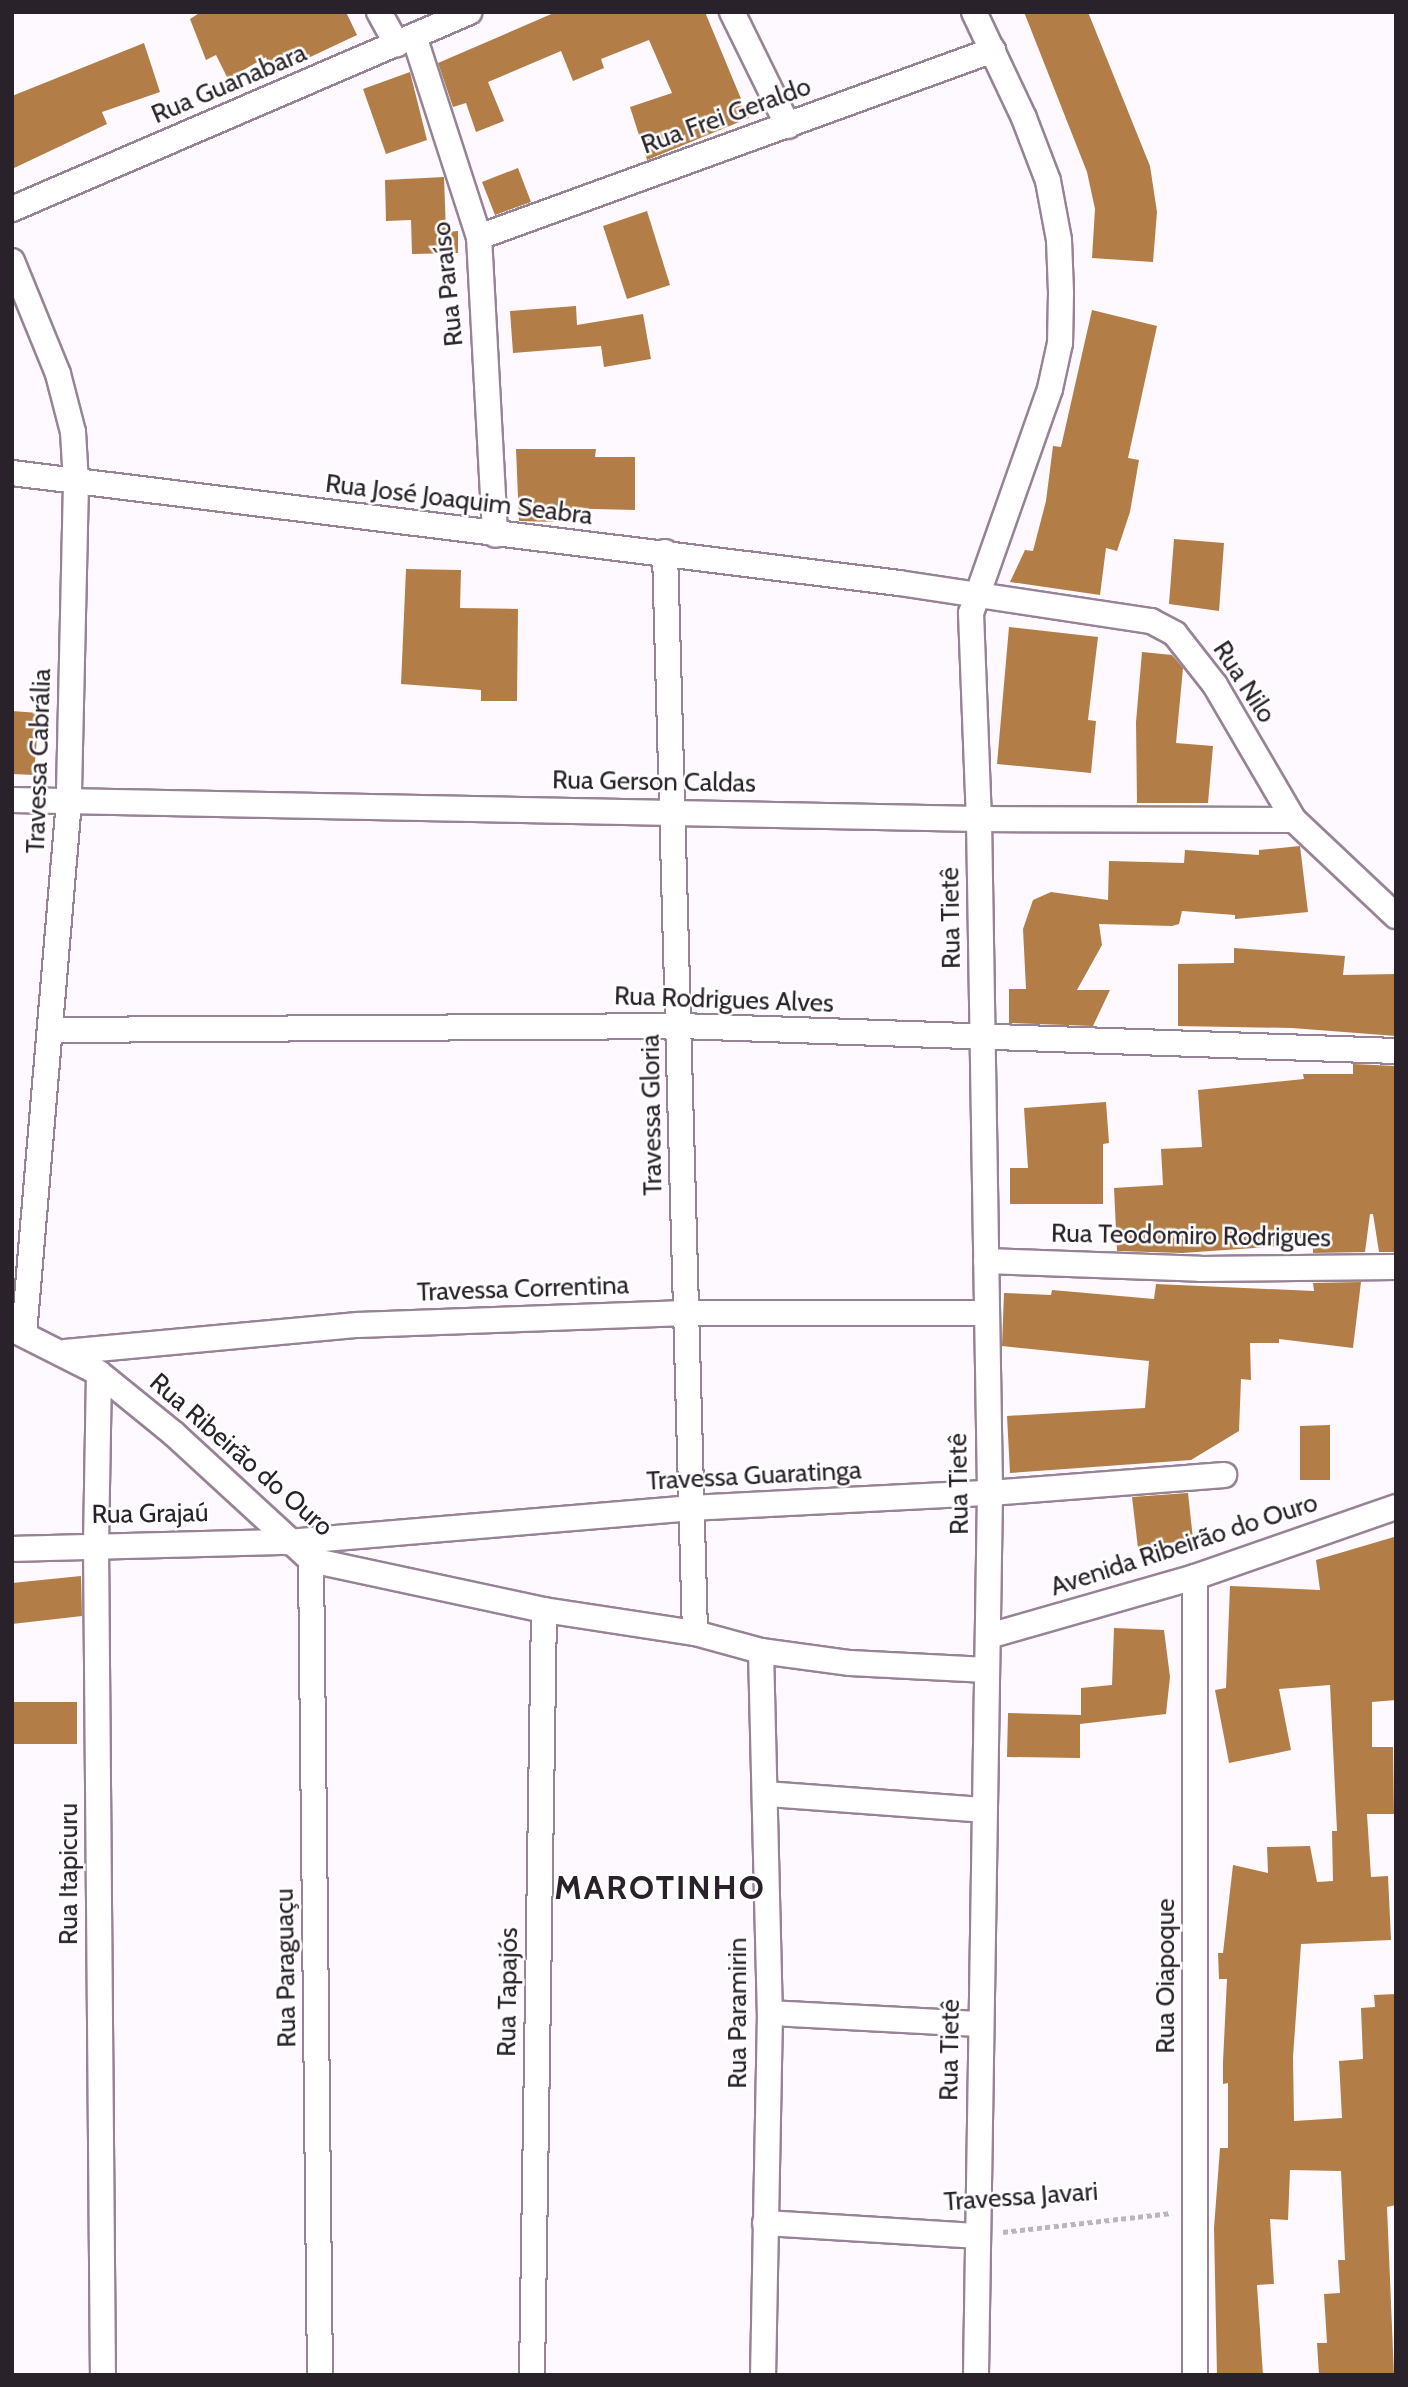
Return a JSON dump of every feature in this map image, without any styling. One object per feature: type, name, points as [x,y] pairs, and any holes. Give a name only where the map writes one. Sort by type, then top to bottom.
[{"type":"street","name":"Rua Paraíso","points":[[379,12],[405,40],[479,237],[495,535]]},
{"type":"street","name":"Rua Guanabara","points":[[12,209],[469,12]]},
{"type":"street","points":[[732,12],[788,126]]},
{"type":"street","name":"Rua Tietê","points":[[974,12],[993,50],[1048,181],[1059,240],[1061,293],[1060,343],[1050,389],[975,594],[971,613],[979,819],[990,1493],[976,2235],[976,2375]]},
{"type":"street","name":"Rua Frei Geraldo","points":[[479,237],[993,50]]},
{"type":"street","name":"Travessa Cabrália","points":[[12,261],[58,374],[73,432],[76,483],[69,801],[51,1030],[18,1331]]},
{"type":"street","name":"Rua José Joaquim Seabra","points":[[12,473],[899,583]]},
{"type":"street","name":"Travessa Gloria","points":[[665,552],[695,1633]]},
{"type":"street","name":"Rua Nilo","points":[[899,583],[1151,621],[1175,634],[1214,685],[1294,820],[1396,916]]},
{"type":"street","name":"Rua Gerson Caldas","points":[[12,800],[979,819],[1294,820]]},
{"type":"street","name":"Rua Rodrigues Alves","points":[[51,1030],[680,1026],[982,1040],[1396,1051]]},
{"type":"street","name":"Rua Teodomiro Rodrigues","points":[[986,1261],[1276,1270],[1396,1267]]},
{"type":"street","name":"Travessa Correntina","points":[[65,1352],[358,1325],[686,1313],[985,1313]]},
{"type":"street","name":"Rua Ribeirão do Ouro","points":[[18,1331],[65,1352],[99,1373],[174,1434],[288,1542],[311,1560],[544,1610],[695,1633]]},
{"type":"street","name":"Rua Itapicuru","points":[[99,1373],[96,1544],[103,2375]]},
{"type":"street","name":"Travessa Guaratinga","points":[[288,1542],[690,1508],[990,1493],[1224,1475]]},
{"type":"street","name":"Avenida Ribeirão do Ouro","points":[[989,1636],[1195,1577],[1396,1507]]},
{"type":"street","name":"Rua Grajaú","points":[[12,1549],[96,1544],[288,1542]]},
{"type":"street","name":"Rua Paraguaçu","points":[[311,1560],[320,2375]]},
{"type":"street","name":"Rua Oiapoque","points":[[1195,1577],[1195,2375]]},
{"type":"street","name":"Rua Tapajós","points":[[532,2375],[544,1610]]},
{"type":"street","points":[[695,1633],[761,1651],[850,1663],[987,1670]]},
{"type":"street","name":"Rua Paramirin","points":[[761,1651],[770,2013],[763,2375]]},
{"type":"street","points":[[766,1794],[984,1810]]},
{"type":"street","points":[[770,2013],[981,2024]]},
{"type":"street","name":"Travessa Javari","points":[[765,2223],[976,2235]]},
{"type":"path","name":"Travessa Javari","points":[[976,2235],[1197,2210]]},
{"type":"building","points":[[201,12],[346,12],[357,35],[272,75],[266,57],[228,79],[216,55],[206,60],[190,19]]},
{"type":"building","points":[[556,12],[705,12],[749,118],[647,160],[630,107],[672,93],[649,40],[601,59],[604,68],[573,81],[561,51],[488,82],[504,121],[476,132],[466,103],[453,107],[438,63]]},
{"type":"building","points":[[1024,12],[1088,12],[1150,166],[1157,212],[1153,262],[1092,258],[1095,209],[1087,172]]},
{"type":"building","points":[[144,43],[160,92],[102,112],[107,124],[12,169],[12,96]]},
{"type":"building","points":[[410,72],[427,140],[386,154],[363,89]]},
{"type":"building","points":[[518,168],[531,202],[495,215],[482,182]]},
{"type":"building","points":[[444,177],[446,232],[458,231],[458,253],[412,254],[411,220],[386,221],[385,180]]},
{"type":"building","points":[[647,211],[670,285],[627,299],[603,226]]},
{"type":"building","points":[[576,306],[577,325],[643,314],[651,359],[604,367],[601,346],[513,353],[510,311]]},
{"type":"building","points":[[1092,310],[1157,326],[1128,458],[1139,460],[1130,512],[1117,551],[1106,548],[1100,595],[1010,582],[1025,550],[1033,551],[1046,501],[1053,446],[1061,447]]},
{"type":"building","points":[[516,449],[596,449],[595,457],[635,457],[635,510],[556,508],[556,522],[519,521]]},
{"type":"building","points":[[1174,539],[1224,543],[1219,611],[1169,604]]},
{"type":"building","points":[[406,569],[461,570],[460,608],[518,609],[517,701],[481,701],[481,690],[401,684]]},
{"type":"building","points":[[1009,627],[1098,637],[1088,720],[1096,721],[1091,773],[997,764]]},
{"type":"building","points":[[1142,652],[1172,655],[1183,668],[1176,743],[1213,746],[1208,803],[1137,803],[1136,722]]},
{"type":"building","points":[[12,711],[39,713],[34,775],[12,774]]},
{"type":"building","points":[[1300,846],[1308,912],[1235,919],[1235,915],[1182,911],[1179,924],[1172,926],[1099,924],[1102,945],[1077,990],[1110,990],[1093,1026],[1009,1023],[1009,989],[1026,989],[1023,929],[1033,900],[1051,892],[1108,900],[1109,861],[1184,863],[1185,850],[1259,855],[1259,850]]},
{"type":"building","points":[[1234,948],[1345,956],[1343,975],[1396,974],[1396,1036],[1292,1028],[1178,1026],[1178,964],[1234,963]]},
{"type":"building","points":[[1353,1064],[1396,1066],[1396,1252],[1379,1252],[1373,1214],[1370,1214],[1365,1252],[1313,1253],[1313,1244],[1182,1253],[1117,1251],[1114,1188],[1163,1185],[1161,1149],[1202,1147],[1198,1090],[1304,1079],[1303,1074],[1353,1074]]},
{"type":"building","points":[[1106,1102],[1109,1143],[1103,1144],[1103,1204],[1010,1204],[1010,1168],[1028,1168],[1024,1108]]},
{"type":"building","points":[[1361,1282],[1353,1348],[1279,1339],[1279,1343],[1250,1343],[1251,1380],[1241,1379],[1239,1431],[1191,1460],[1010,1473],[1007,1416],[1145,1408],[1149,1361],[1002,1346],[1004,1293],[1051,1295],[1052,1290],[1154,1299],[1156,1284],[1314,1291],[1313,1283]]},
{"type":"building","points":[[1330,1425],[1330,1480],[1300,1480],[1300,1426]]},
{"type":"building","points":[[1188,1493],[1193,1539],[1138,1548],[1132,1497]]},
{"type":"building","points":[[1394,1537],[1396,1700],[1372,1702],[1372,1747],[1393,1747],[1394,1814],[1367,1814],[1371,1877],[1388,1876],[1391,1940],[1301,1944],[1293,2057],[1294,2121],[1342,2118],[1339,2061],[1363,2059],[1361,2008],[1375,2007],[1374,1995],[1396,1994],[1396,2205],[1387,2207],[1394,2375],[1319,2375],[1317,2343],[1327,2343],[1324,2294],[1340,2293],[1338,2260],[1345,2260],[1341,2171],[1290,2170],[1288,2220],[1270,2219],[1274,2284],[1257,2285],[1263,2375],[1217,2375],[1214,2228],[1220,2148],[1228,2148],[1228,2083],[1223,2084],[1227,1979],[1219,1979],[1218,1953],[1223,1953],[1233,1865],[1268,1873],[1267,1847],[1310,1846],[1317,1882],[1333,1881],[1332,1831],[1337,1831],[1330,1685],[1279,1689],[1291,1750],[1229,1763],[1215,1690],[1226,1688],[1230,1586],[1320,1590],[1316,1560]]},
{"type":"building","points":[[81,1576],[82,1616],[12,1624],[12,1583]]},
{"type":"building","points":[[1114,1628],[1164,1630],[1170,1677],[1166,1714],[1080,1724],[1080,1758],[1007,1757],[1008,1713],[1081,1715],[1081,1688],[1112,1685]]},
{"type":"building","points":[[13,1702],[77,1702],[77,1744],[13,1744]]},
{"type":"district","name":"MAROTINHO","points":[[660,1888]]}]
